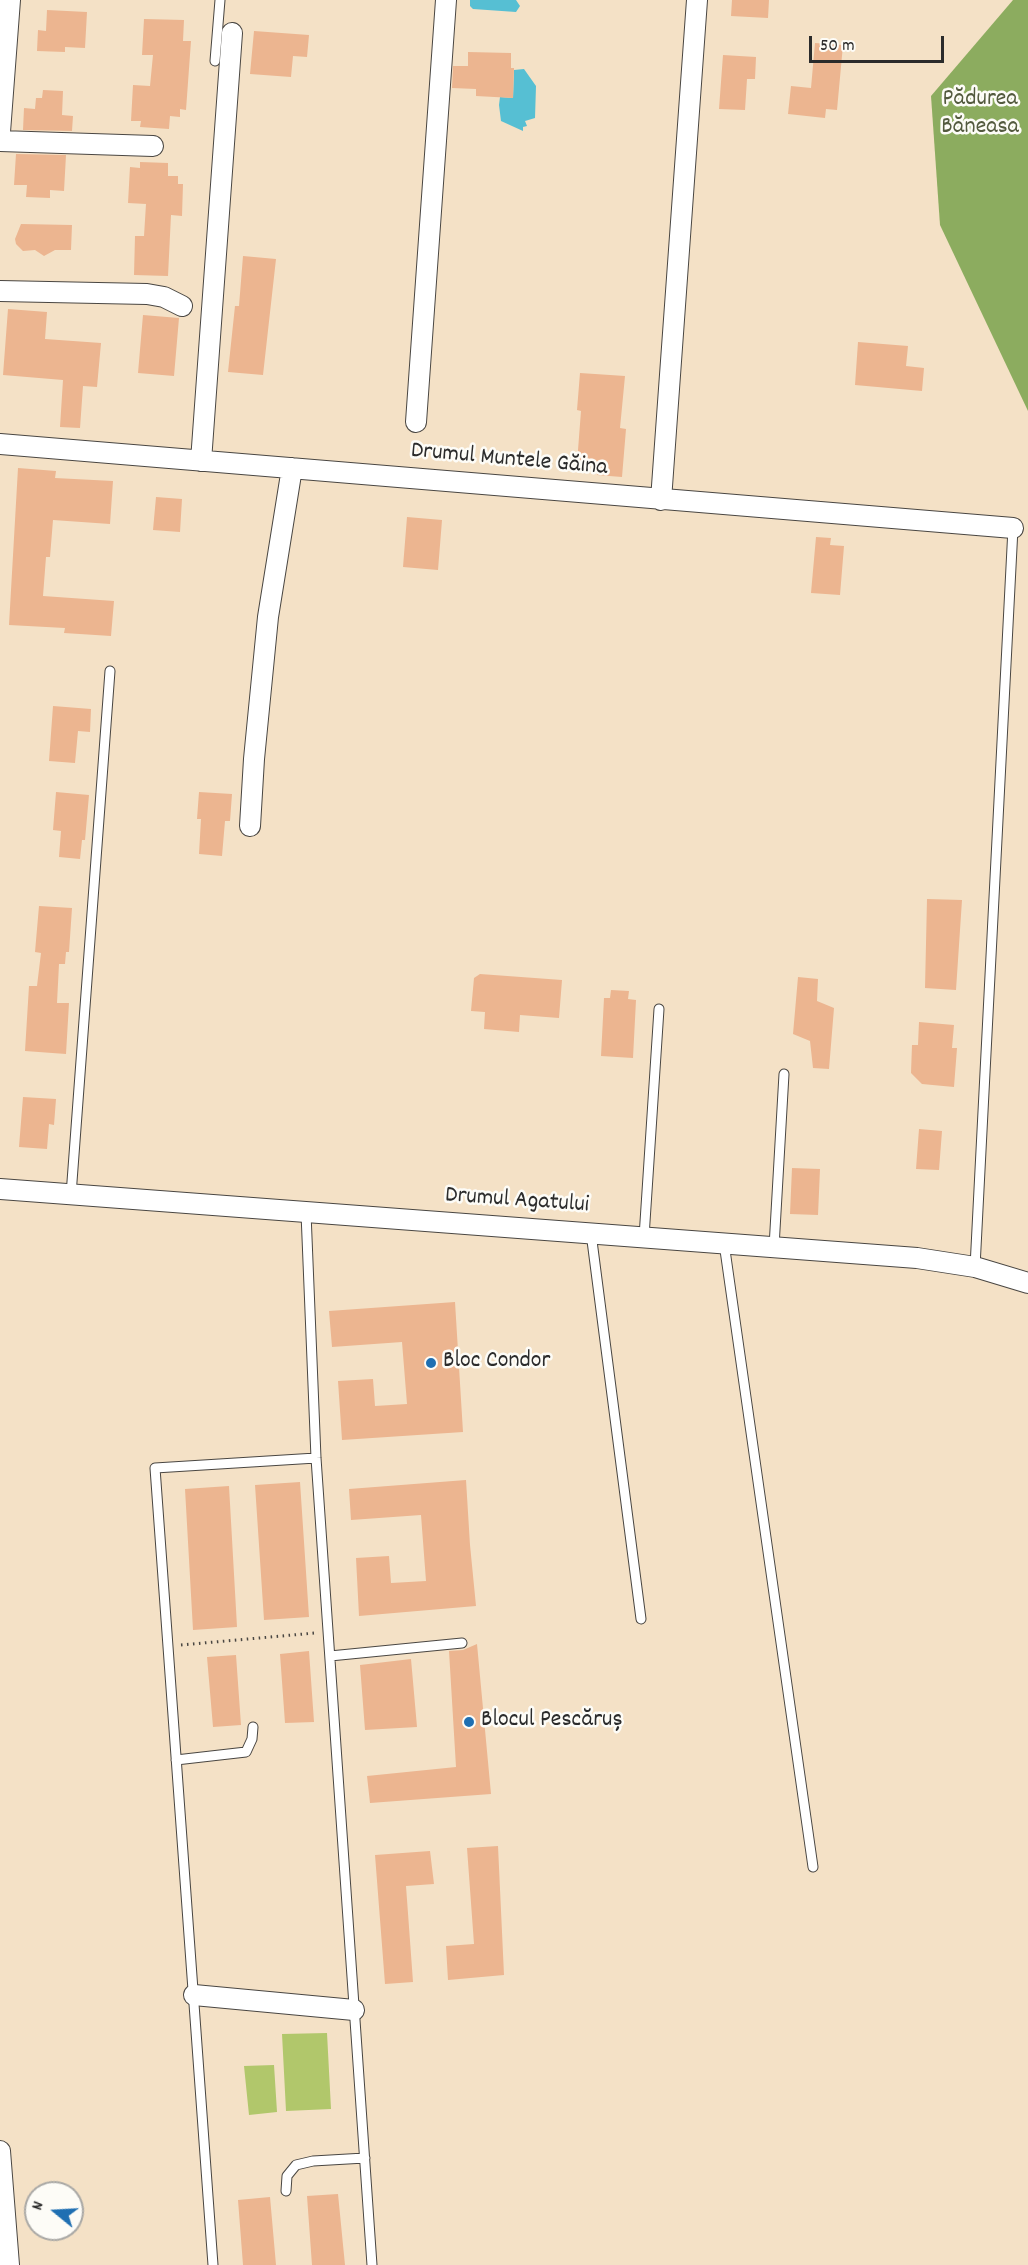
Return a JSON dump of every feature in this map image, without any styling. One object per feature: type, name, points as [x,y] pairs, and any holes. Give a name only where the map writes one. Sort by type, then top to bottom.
[{"type":"street","points":[[0,132],[10,0]]},
{"type":"street","points":[[416,422],[446,0]]},
{"type":"street","points":[[661,500],[697,0]]},
{"type":"street","points":[[201,461],[232,33]]},
{"type":"street","points":[[0,141],[153,146]]},
{"type":"street","points":[[0,291],[147,294],[164,297],[182,306]]},
{"type":"street","name":"Drumul Muntele Găina","points":[[0,444],[1013,528]]},
{"type":"street","points":[[250,826],[268,617],[292,468]]},
{"type":"street","name":"Drumul Agatului","points":[[0,1189],[916,1258],[975,1267],[1028,1282]]},
{"type":"street","points":[[194,1995],[354,2010]]},
{"type":"street","points":[[0,2151],[9,2265]]},
{"type":"lane","points":[[215,61],[220,0]]},
{"type":"lane","points":[[975,1267],[1013,528]]},
{"type":"lane","points":[[71,1195],[110,671]]},
{"type":"lane","points":[[644,1237],[659,1009]]},
{"type":"lane","points":[[774,1247],[784,1074]]},
{"type":"lane","points":[[306,1213],[316,1458],[372,2265]]},
{"type":"lane","points":[[591,1233],[641,1619]]},
{"type":"lane","points":[[724,1243],[813,1867]]},
{"type":"lane","points":[[213,2265],[155,1468],[316,1458]]},
{"type":"lane","points":[[330,1656],[462,1643]]},
{"type":"lane","points":[[176,1760],[246,1752],[252,1739],[253,1727]]},
{"type":"lane","points":[[286,2191],[287,2176],[296,2165],[313,2161],[365,2158]]},
{"type":"path","points":[[168,1646],[328,1632]]},
{"type":"green space","name":"Pădurea Băneasa","points":[[1013,0],[1028,0],[1028,411],[940,225],[931,96]]},
{"type":"green space","points":[[327,2033],[331,2109],[286,2111],[282,2034]]},
{"type":"green space","points":[[274,2065],[277,2112],[249,2115],[244,2066]]},
{"type":"water","points":[[470,0],[516,0],[520,6],[516,12],[473,9],[470,6]]},
{"type":"water","points":[[524,69],[536,86],[535,118],[525,121],[527,126],[523,127],[523,131],[501,121],[499,105],[500,97],[513,98],[514,70]]},
{"type":"building","points":[[732,0],[769,0],[768,18],[731,16]]},
{"type":"building","points":[[47,10],[87,12],[85,48],[65,47],[65,52],[37,51],[38,30],[46,31]]},
{"type":"building","points":[[144,19],[184,20],[183,41],[191,41],[186,110],[180,109],[180,117],[170,116],[169,129],[140,127],[141,121],[131,121],[133,85],[150,86],[153,55],[142,55]]},
{"type":"building","points":[[254,31],[309,35],[307,57],[293,56],[291,77],[250,74]]},
{"type":"building","points":[[815,43],[843,45],[837,110],[826,109],[825,118],[788,114],[791,86],[811,88]]},
{"type":"building","points":[[468,52],[511,53],[511,68],[514,68],[513,98],[476,96],[476,89],[452,88],[453,66],[468,66]]},
{"type":"building","points":[[723,55],[756,57],[755,79],[747,79],[745,110],[719,109]]},
{"type":"building","points":[[43,90],[63,91],[62,115],[73,116],[72,131],[23,130],[24,108],[35,109],[36,98],[42,98]]},
{"type":"building","points":[[16,154],[66,155],[64,191],[50,190],[50,198],[26,197],[27,185],[14,185]]},
{"type":"building","points":[[140,162],[168,163],[168,176],[178,176],[178,184],[183,184],[182,216],[171,215],[168,276],[134,275],[135,236],[144,236],[146,204],[128,203],[130,167],[140,168]]},
{"type":"building","points":[[21,224],[72,225],[71,250],[55,250],[44,256],[35,250],[23,251],[16,244],[15,239]]},
{"type":"building","points":[[243,256],[276,259],[263,375],[228,372],[235,306],[239,306]]},
{"type":"building","points":[[8,309],[47,312],[45,339],[101,343],[97,387],[83,386],[80,428],[60,427],[63,380],[3,375]]},
{"type":"building","points":[[143,315],[179,318],[174,376],[138,373]]},
{"type":"building","points":[[858,342],[908,346],[906,366],[924,368],[922,391],[855,385]]},
{"type":"building","points":[[580,373],[625,376],[620,428],[626,429],[622,477],[597,475],[598,464],[577,463],[581,411],[577,410]]},
{"type":"building","points":[[18,468],[56,471],[55,478],[113,481],[110,524],[53,520],[50,557],[46,557],[43,596],[114,601],[111,636],[64,633],[65,628],[9,625]]},
{"type":"building","points":[[156,497],[182,499],[180,532],[153,530]]},
{"type":"building","points":[[407,517],[442,520],[438,570],[403,567]]},
{"type":"building","points":[[816,537],[831,538],[830,545],[844,546],[840,595],[811,593]]},
{"type":"building","points":[[53,706],[91,709],[90,732],[78,731],[75,763],[49,761]]},
{"type":"building","points":[[56,792],[89,795],[85,840],[82,840],[80,859],[59,857],[61,831],[53,830]]},
{"type":"building","points":[[199,792],[232,794],[230,821],[225,821],[222,856],[199,854],[201,819],[197,819]]},
{"type":"building","points":[[927,899],[962,900],[956,990],[925,988]]},
{"type":"building","points":[[39,906],[72,908],[69,952],[66,952],[65,964],[59,964],[57,1003],[69,1003],[66,1054],[25,1051],[29,986],[37,986],[41,953],[35,952]]},
{"type":"building","points":[[480,974],[562,980],[559,1018],[520,1015],[519,1032],[484,1029],[485,1012],[471,1011],[474,978]]},
{"type":"building","points":[[798,977],[818,979],[817,1001],[834,1008],[829,1069],[813,1068],[810,1041],[793,1034]]},
{"type":"building","points":[[611,990],[629,991],[628,999],[636,1000],[633,1058],[601,1056],[604,998],[610,998]]},
{"type":"building","points":[[919,1022],[954,1025],[952,1048],[957,1048],[954,1087],[922,1084],[911,1073],[912,1045],[918,1045]]},
{"type":"building","points":[[23,1097],[56,1099],[54,1125],[49,1124],[47,1149],[19,1147]]},
{"type":"building","points":[[919,1129],[942,1131],[939,1170],[916,1169]]},
{"type":"building","points":[[792,1168],[820,1169],[818,1215],[790,1214]]},
{"type":"building","name":"Bloc Condor","points":[[455,1302],[463,1432],[342,1440],[338,1381],[373,1379],[375,1406],[407,1404],[402,1342],[332,1347],[329,1311]]},
{"type":"building","points":[[466,1480],[476,1606],[359,1616],[356,1558],[389,1556],[391,1583],[426,1581],[421,1515],[351,1520],[349,1489]]},
{"type":"building","points":[[300,1482],[309,1617],[264,1620],[255,1485]]},
{"type":"building","points":[[229,1486],[237,1627],[193,1630],[185,1489]]},
{"type":"building","name":"Blocul Pescăruș","points":[[477,1644],[491,1794],[370,1803],[367,1776],[456,1767],[449,1651],[463,1650]]},
{"type":"building","points":[[309,1651],[314,1722],[285,1723],[280,1654]]},
{"type":"building","points":[[236,1655],[241,1725],[213,1727],[207,1657]]},
{"type":"building","points":[[411,1659],[417,1727],[365,1730],[360,1665]]},
{"type":"building","points":[[498,1846],[504,1975],[448,1980],[446,1946],[474,1944],[467,1848]]},
{"type":"building","points":[[430,1851],[434,1884],[406,1886],[413,1982],[385,1984],[375,1855]]},
{"type":"building","points":[[338,2194],[345,2265],[312,2265],[307,2196]]},
{"type":"building","points":[[270,2197],[276,2265],[243,2265],[238,2200]]},
{"type":"place","name":"Bloc Condor","points":[[431,1363]]},
{"type":"place","name":"Blocul Pescăruș","points":[[469,1722]]}]
